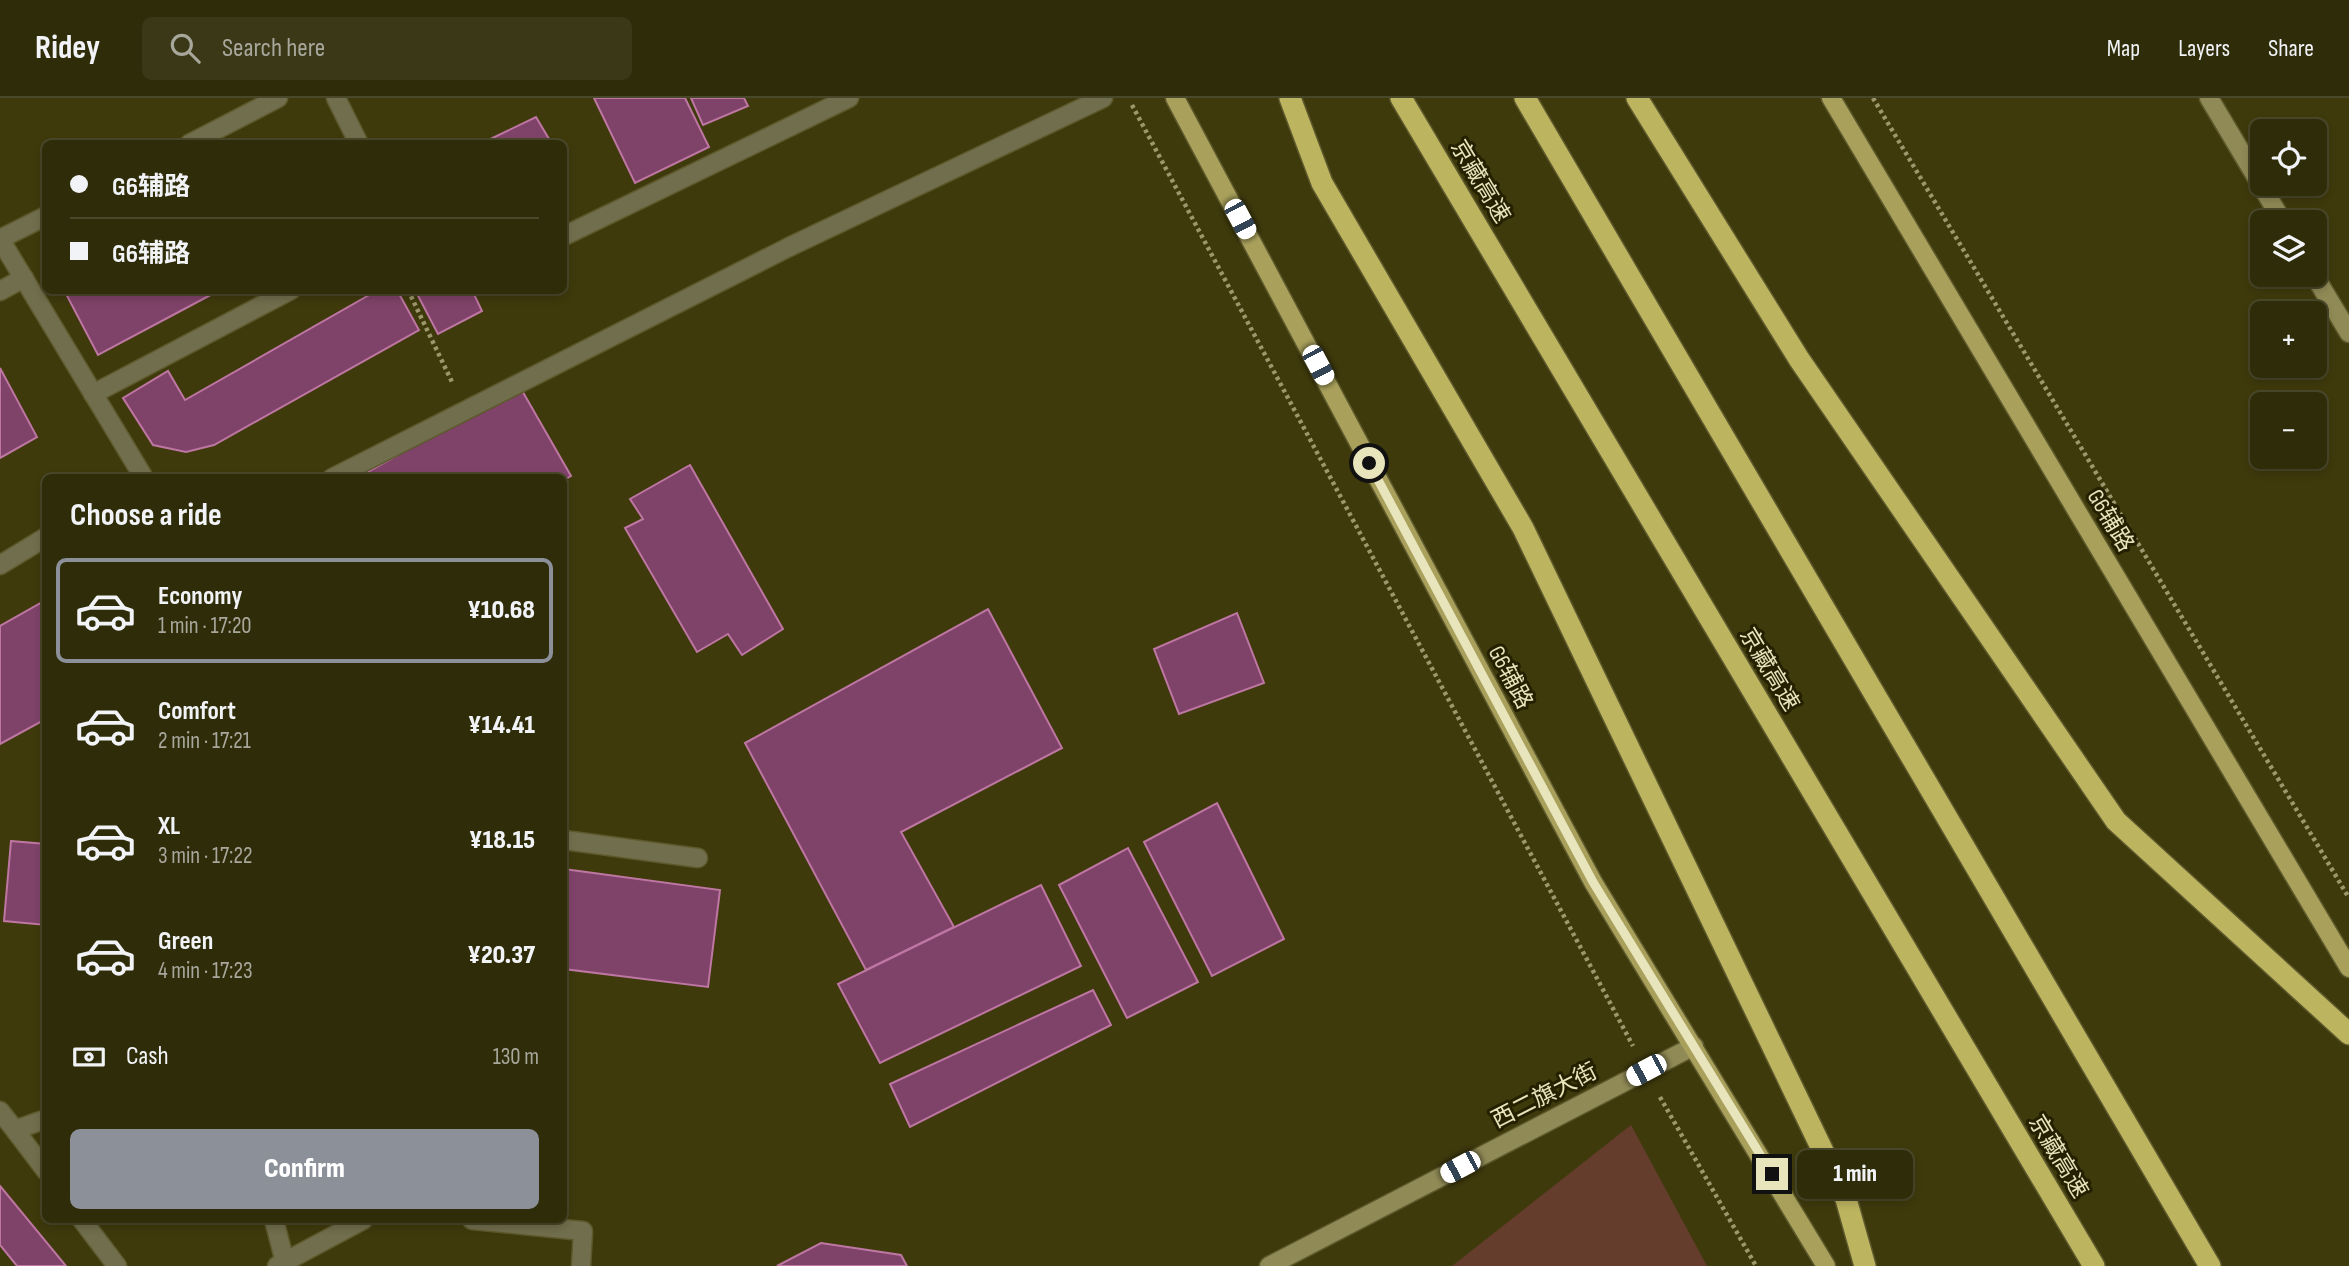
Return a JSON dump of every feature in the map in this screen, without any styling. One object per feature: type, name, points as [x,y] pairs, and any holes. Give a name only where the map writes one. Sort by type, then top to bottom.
[{"type":"highway","points":[[1290,98],[1322,183],[1529,541],[1846,1199],[1865,1266]]},
{"type":"highway","name":"京藏高速","points":[[1401,98],[2094,1266]]},
{"type":"highway","points":[[1525,98],[2210,1266]]},
{"type":"highway","points":[[1637,98],[1799,359],[2116,821],[2349,1034]]},
{"type":"main road","name":"G6辅路","points":[[1175,98],[1593,882],[1826,1266]]},
{"type":"main road","name":"G6辅路","points":[[1831,98],[2349,968]]},
{"type":"main road","points":[[2210,98],[2276,210]]},
{"type":"main road","points":[[2321,287],[2349,333]]},
{"type":"main road","name":"西二旗大街","points":[[1269,1266],[1694,1046]]},
{"type":"street","points":[[197,140],[278,98]]},
{"type":"street","points":[[336,98],[357,140]]},
{"type":"street","points":[[567,235],[849,98]]},
{"type":"street","points":[[340,474],[789,247],[1103,98]]},
{"type":"street","points":[[42,218],[0,239],[142,474]]},
{"type":"street","points":[[0,291],[24,278]]},
{"type":"street","points":[[93,394],[283,294]]},
{"type":"street","points":[[0,565],[42,539]]},
{"type":"street","points":[[567,840],[698,858]]},
{"type":"street","points":[[0,1111],[42,1166]]},
{"type":"street","points":[[15,1130],[42,1120]]},
{"type":"street","points":[[84,1223],[117,1266]]},
{"type":"street","points":[[275,1223],[283,1264],[358,1223]]},
{"type":"street","points":[[502,1223],[583,1231],[581,1266]]},
{"type":"path","points":[[1128,98],[1646,1070],[1756,1266]]},
{"type":"path","points":[[1873,98],[2349,898]]},
{"type":"path","points":[[410,294],[465,410]]},
{"type":"shaded area","points":[[1631,1125],[1707,1266],[1452,1266]]},
{"type":"building","points":[[594,98],[685,98],[709,147],[635,183]]},
{"type":"building","points":[[691,98],[744,98],[748,106],[703,125]]},
{"type":"building","points":[[536,117],[550,140],[488,140]]},
{"type":"building","points":[[66,294],[212,294],[98,355]]},
{"type":"building","points":[[371,294],[399,294],[419,330],[214,445],[186,452],[153,445],[123,398],[168,371],[185,400]]},
{"type":"building","points":[[417,294],[474,294],[482,311],[438,334]]},
{"type":"building","points":[[0,368],[37,437],[0,458]]},
{"type":"building","points":[[520,387],[571,476],[567,478],[567,474],[364,474]]},
{"type":"building","points":[[690,465],[783,629],[742,655],[728,634],[697,652],[625,528],[643,519],[630,499]]},
{"type":"building","points":[[42,602],[42,721],[0,744],[0,626]]},
{"type":"building","points":[[988,609],[1062,748],[901,832],[954,927],[866,970],[745,743]]},
{"type":"building","points":[[1237,613],[1264,683],[1179,714],[1154,649]]},
{"type":"building","points":[[1217,803],[1284,939],[1212,976],[1144,842]]},
{"type":"building","points":[[11,841],[42,844],[42,925],[4,921]]},
{"type":"building","points":[[1128,848],[1198,982],[1127,1018],[1059,885]]},
{"type":"building","points":[[567,869],[720,890],[708,987],[567,969]]},
{"type":"building","points":[[1041,885],[1081,966],[880,1063],[838,984]]},
{"type":"building","points":[[1093,990],[1111,1025],[910,1127],[890,1084]]},
{"type":"building","points":[[0,1186],[66,1266],[17,1266],[0,1245]]},
{"type":"building","points":[[821,1243],[901,1255],[907,1266],[777,1266]]},
{"type":"route","points":[[1369,463],[1593,882],[1772,1174]]}]
